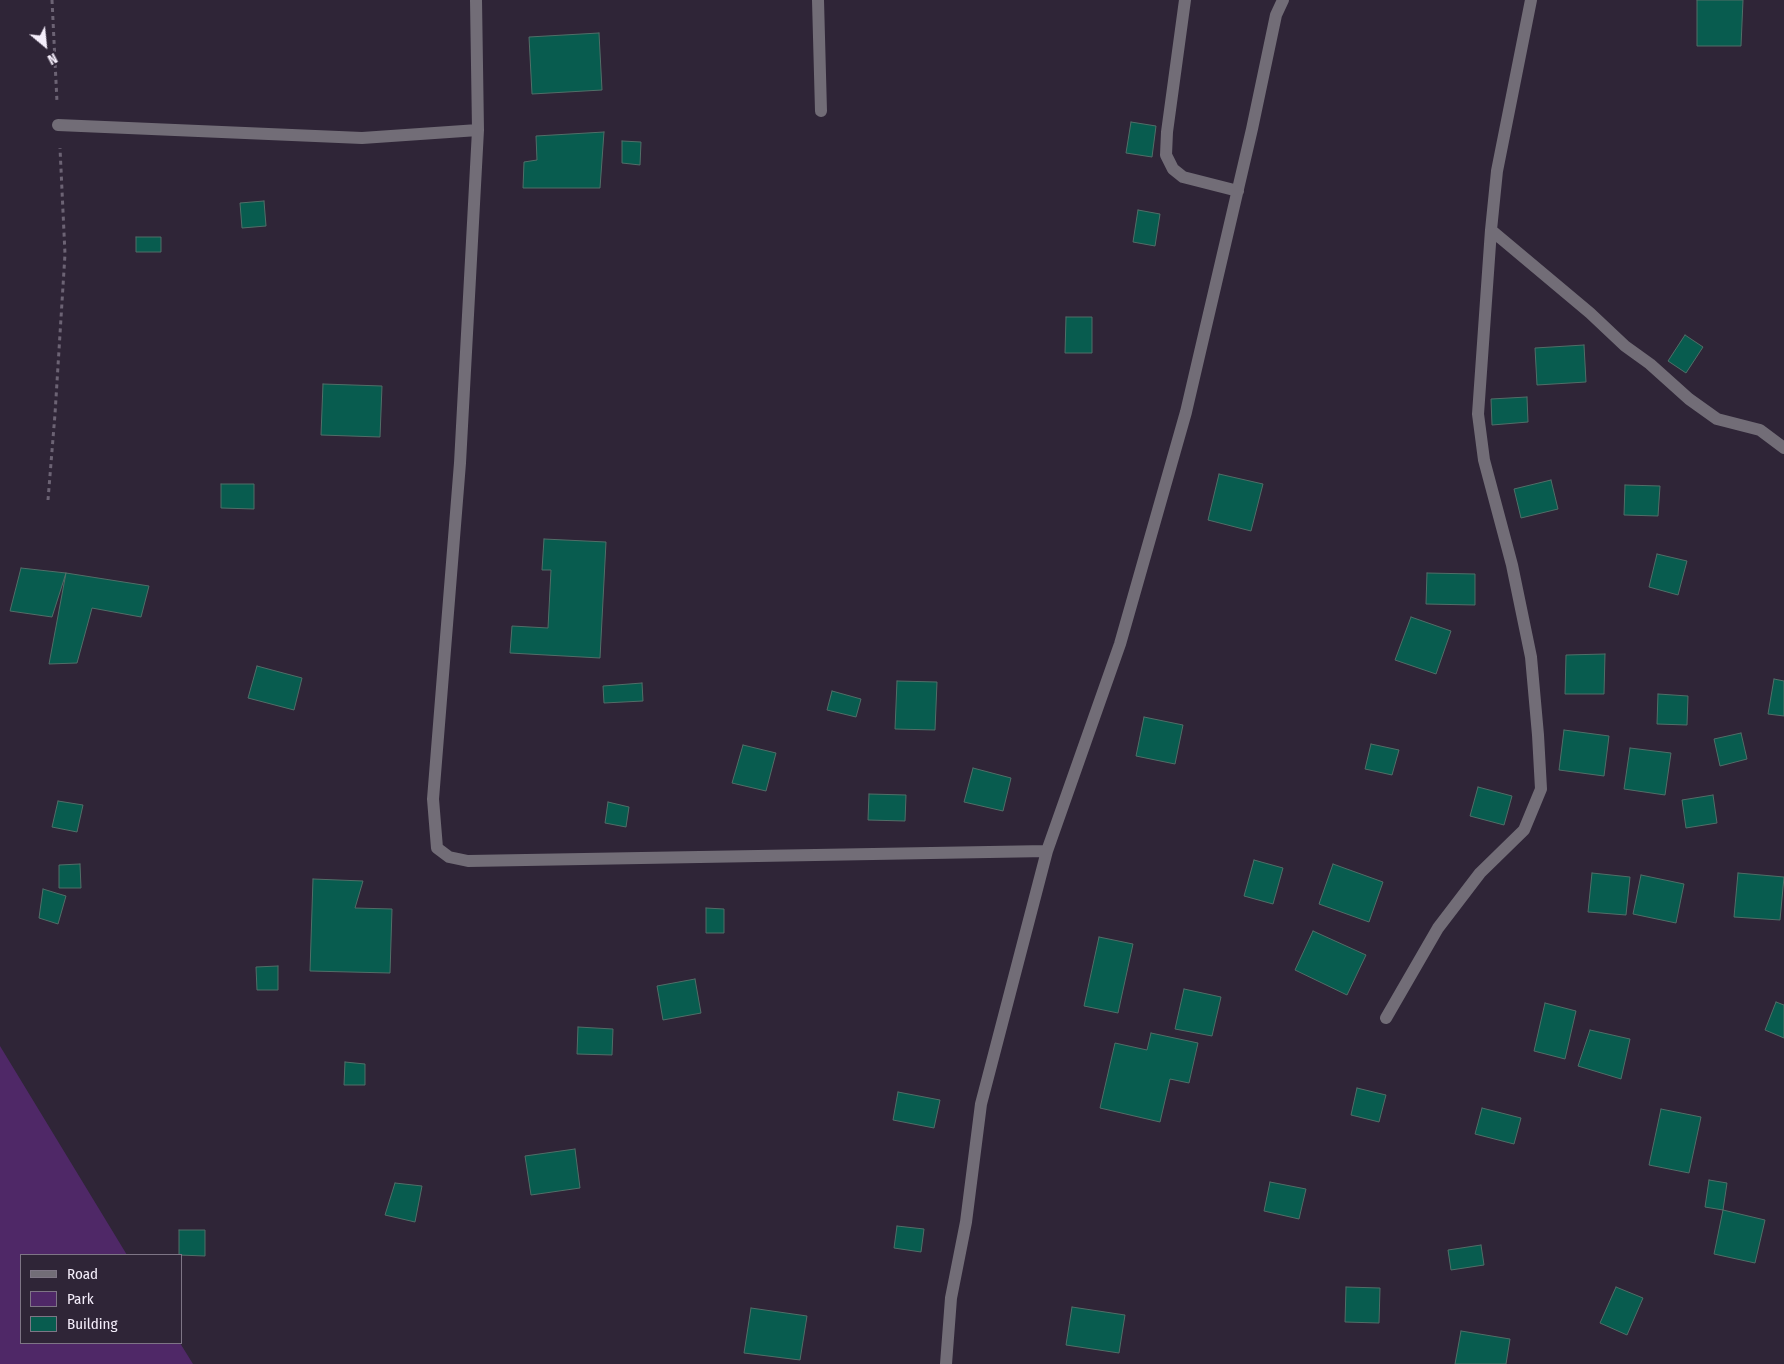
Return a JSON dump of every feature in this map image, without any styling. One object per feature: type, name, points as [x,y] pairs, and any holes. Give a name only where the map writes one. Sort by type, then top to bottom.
[{"type":"street","points":[[476,0],[478,130],[460,463],[433,799],[438,848],[450,857],[468,862],[1047,851]]},
{"type":"street","points":[[818,0],[821,111]]},
{"type":"street","points":[[1185,0],[1167,132],[1166,155],[1173,169],[1183,177],[1238,191]]},
{"type":"street","points":[[946,1364],[951,1298],[966,1222],[981,1104],[1047,851],[1120,644],[1186,412],[1238,191],[1276,15],[1283,0]]},
{"type":"street","points":[[1386,1018],[1438,928],[1480,873],[1524,830],[1541,788],[1531,657],[1512,565],[1484,460],[1478,414],[1497,171],[1531,0]]},
{"type":"street","points":[[58,125],[362,138],[478,130]]},
{"type":"street","points":[[1491,230],[1689,399],[1717,419],[1760,430],[1784,448]]},
{"type":"path","points":[[48,500],[65,254],[52,0]]},
{"type":"green space","points":[[0,1046],[126,1254],[20,1254],[20,1344],[181,1344],[193,1364],[0,1364]]},
{"type":"building","points":[[1697,0],[1743,0],[1741,46],[1697,46]]},
{"type":"building","points":[[599,33],[602,90],[532,94],[529,37]]},
{"type":"building","points":[[1131,122],[1156,126],[1152,157],[1126,153]]},
{"type":"building","points":[[604,132],[600,188],[523,188],[524,162],[537,160],[536,136]]},
{"type":"building","points":[[622,141],[641,142],[640,165],[622,163]]},
{"type":"building","points":[[264,201],[266,226],[242,228],[240,203]]},
{"type":"building","points":[[1138,210],[1160,214],[1155,246],[1133,242]]},
{"type":"building","points":[[136,237],[161,237],[161,252],[136,252]]},
{"type":"building","points":[[1066,317],[1092,317],[1092,353],[1065,353]]},
{"type":"building","points":[[1685,335],[1703,347],[1686,373],[1668,361]]},
{"type":"building","points":[[1584,345],[1586,382],[1537,385],[1535,348]]},
{"type":"building","points":[[323,384],[382,386],[380,437],[321,435]]},
{"type":"building","points":[[1527,397],[1528,422],[1492,425],[1491,399]]},
{"type":"building","points":[[1219,474],[1263,484],[1251,531],[1208,520]]},
{"type":"building","points":[[1551,480],[1558,509],[1521,518],[1514,489]]},
{"type":"building","points":[[221,484],[254,484],[254,509],[221,508]]},
{"type":"building","points":[[1625,485],[1660,486],[1658,516],[1624,515]]},
{"type":"building","points":[[544,539],[606,542],[600,658],[510,653],[512,626],[548,628],[551,570],[542,570]]},
{"type":"building","points":[[1657,554],[1687,561],[1678,595],[1649,587]]},
{"type":"building","points":[[21,568],[66,573],[52,617],[10,611]]},
{"type":"building","points":[[66,573],[149,586],[141,617],[92,608],[77,663],[49,664]]},
{"type":"building","points":[[1427,573],[1475,574],[1475,605],[1426,604]]},
{"type":"building","points":[[1411,617],[1451,631],[1436,674],[1395,660]]},
{"type":"building","points":[[1605,654],[1604,694],[1565,694],[1566,655]]},
{"type":"building","points":[[257,666],[302,678],[294,710],[248,698]]},
{"type":"building","points":[[1774,679],[1784,681],[1784,716],[1768,714]]},
{"type":"building","points":[[897,681],[937,682],[935,730],[895,729]]},
{"type":"building","points":[[642,683],[643,701],[604,703],[603,686]]},
{"type":"building","points":[[832,691],[861,699],[856,717],[827,710]]},
{"type":"building","points":[[1658,694],[1688,696],[1687,725],[1657,724]]},
{"type":"building","points":[[1144,717],[1183,725],[1175,764],[1136,756]]},
{"type":"building","points":[[1564,730],[1609,736],[1604,776],[1559,770]]},
{"type":"building","points":[[1741,733],[1747,759],[1720,766],[1714,739]]},
{"type":"building","points":[[1371,744],[1399,750],[1392,775],[1365,769]]},
{"type":"building","points":[[743,745],[776,753],[766,791],[732,783]]},
{"type":"building","points":[[1630,748],[1671,753],[1665,795],[1624,789]]},
{"type":"building","points":[[973,768],[1011,778],[1003,811],[964,802]]},
{"type":"building","points":[[1478,787],[1512,796],[1504,825],[1470,816]]},
{"type":"building","points":[[869,794],[906,795],[905,821],[868,820]]},
{"type":"building","points":[[1713,795],[1717,823],[1686,828],[1682,800]]},
{"type":"building","points":[[58,801],[83,805],[77,832],[52,827]]},
{"type":"building","points":[[608,802],[629,807],[626,827],[605,823]]},
{"type":"building","points":[[1254,860],[1283,868],[1273,904],[1244,896]]},
{"type":"building","points":[[80,864],[81,888],[59,888],[59,865]]},
{"type":"building","points":[[1333,864],[1383,882],[1369,922],[1319,904]]},
{"type":"building","points":[[1592,873],[1630,877],[1626,915],[1588,912]]},
{"type":"building","points":[[1738,873],[1784,877],[1780,920],[1734,917]]},
{"type":"building","points":[[1641,875],[1684,884],[1676,923],[1633,914]]},
{"type":"building","points":[[313,879],[363,881],[355,908],[392,909],[390,973],[310,971]]},
{"type":"building","points":[[43,889],[66,896],[58,924],[39,918]]},
{"type":"building","points":[[706,908],[724,909],[724,933],[706,933]]},
{"type":"building","points":[[1313,931],[1366,955],[1347,995],[1295,970]]},
{"type":"building","points":[[1099,937],[1133,944],[1118,1013],[1084,1006]]},
{"type":"building","points":[[278,966],[278,990],[257,990],[256,967]]},
{"type":"building","points":[[695,979],[701,1013],[663,1020],[657,986]]},
{"type":"building","points":[[1184,989],[1221,997],[1212,1036],[1175,1029]]},
{"type":"building","points":[[1776,1002],[1784,1005],[1784,1038],[1765,1030]]},
{"type":"building","points":[[1545,1003],[1576,1011],[1565,1059],[1534,1051]]},
{"type":"building","points":[[578,1027],[613,1029],[612,1055],[577,1054]]},
{"type":"building","points":[[1590,1030],[1630,1039],[1621,1079],[1578,1066]]},
{"type":"building","points":[[1151,1033],[1198,1043],[1189,1083],[1170,1079],[1160,1122],[1100,1108],[1115,1043],[1147,1050]]},
{"type":"building","points":[[345,1062],[365,1064],[365,1085],[344,1085]]},
{"type":"building","points":[[1357,1088],[1386,1095],[1379,1122],[1351,1115]]},
{"type":"building","points":[[898,1092],[940,1100],[934,1128],[893,1120]]},
{"type":"building","points":[[1482,1108],[1521,1118],[1514,1144],[1475,1134]]},
{"type":"building","points":[[1661,1109],[1701,1117],[1689,1173],[1649,1165]]},
{"type":"building","points":[[575,1149],[580,1188],[531,1195],[525,1156]]},
{"type":"building","points":[[1709,1180],[1727,1183],[1723,1210],[1705,1207]]},
{"type":"building","points":[[1270,1182],[1306,1189],[1299,1219],[1264,1211]]},
{"type":"building","points":[[395,1183],[422,1186],[415,1222],[385,1215]]},
{"type":"building","points":[[1723,1210],[1765,1220],[1755,1263],[1714,1254]]},
{"type":"building","points":[[897,1226],[924,1229],[921,1252],[894,1248]]},
{"type":"building","points":[[179,1230],[205,1230],[205,1256],[179,1254]]},
{"type":"building","points":[[1481,1245],[1484,1265],[1451,1270],[1448,1250]]},
{"type":"building","points":[[1346,1287],[1380,1288],[1379,1323],[1345,1322]]},
{"type":"building","points":[[1616,1287],[1643,1298],[1627,1335],[1600,1323]]},
{"type":"building","points":[[1072,1307],[1125,1315],[1119,1353],[1066,1345]]},
{"type":"building","points":[[751,1308],[807,1316],[800,1360],[744,1353]]},
{"type":"building","points":[[1461,1331],[1510,1339],[1506,1364],[1455,1364]]}]
